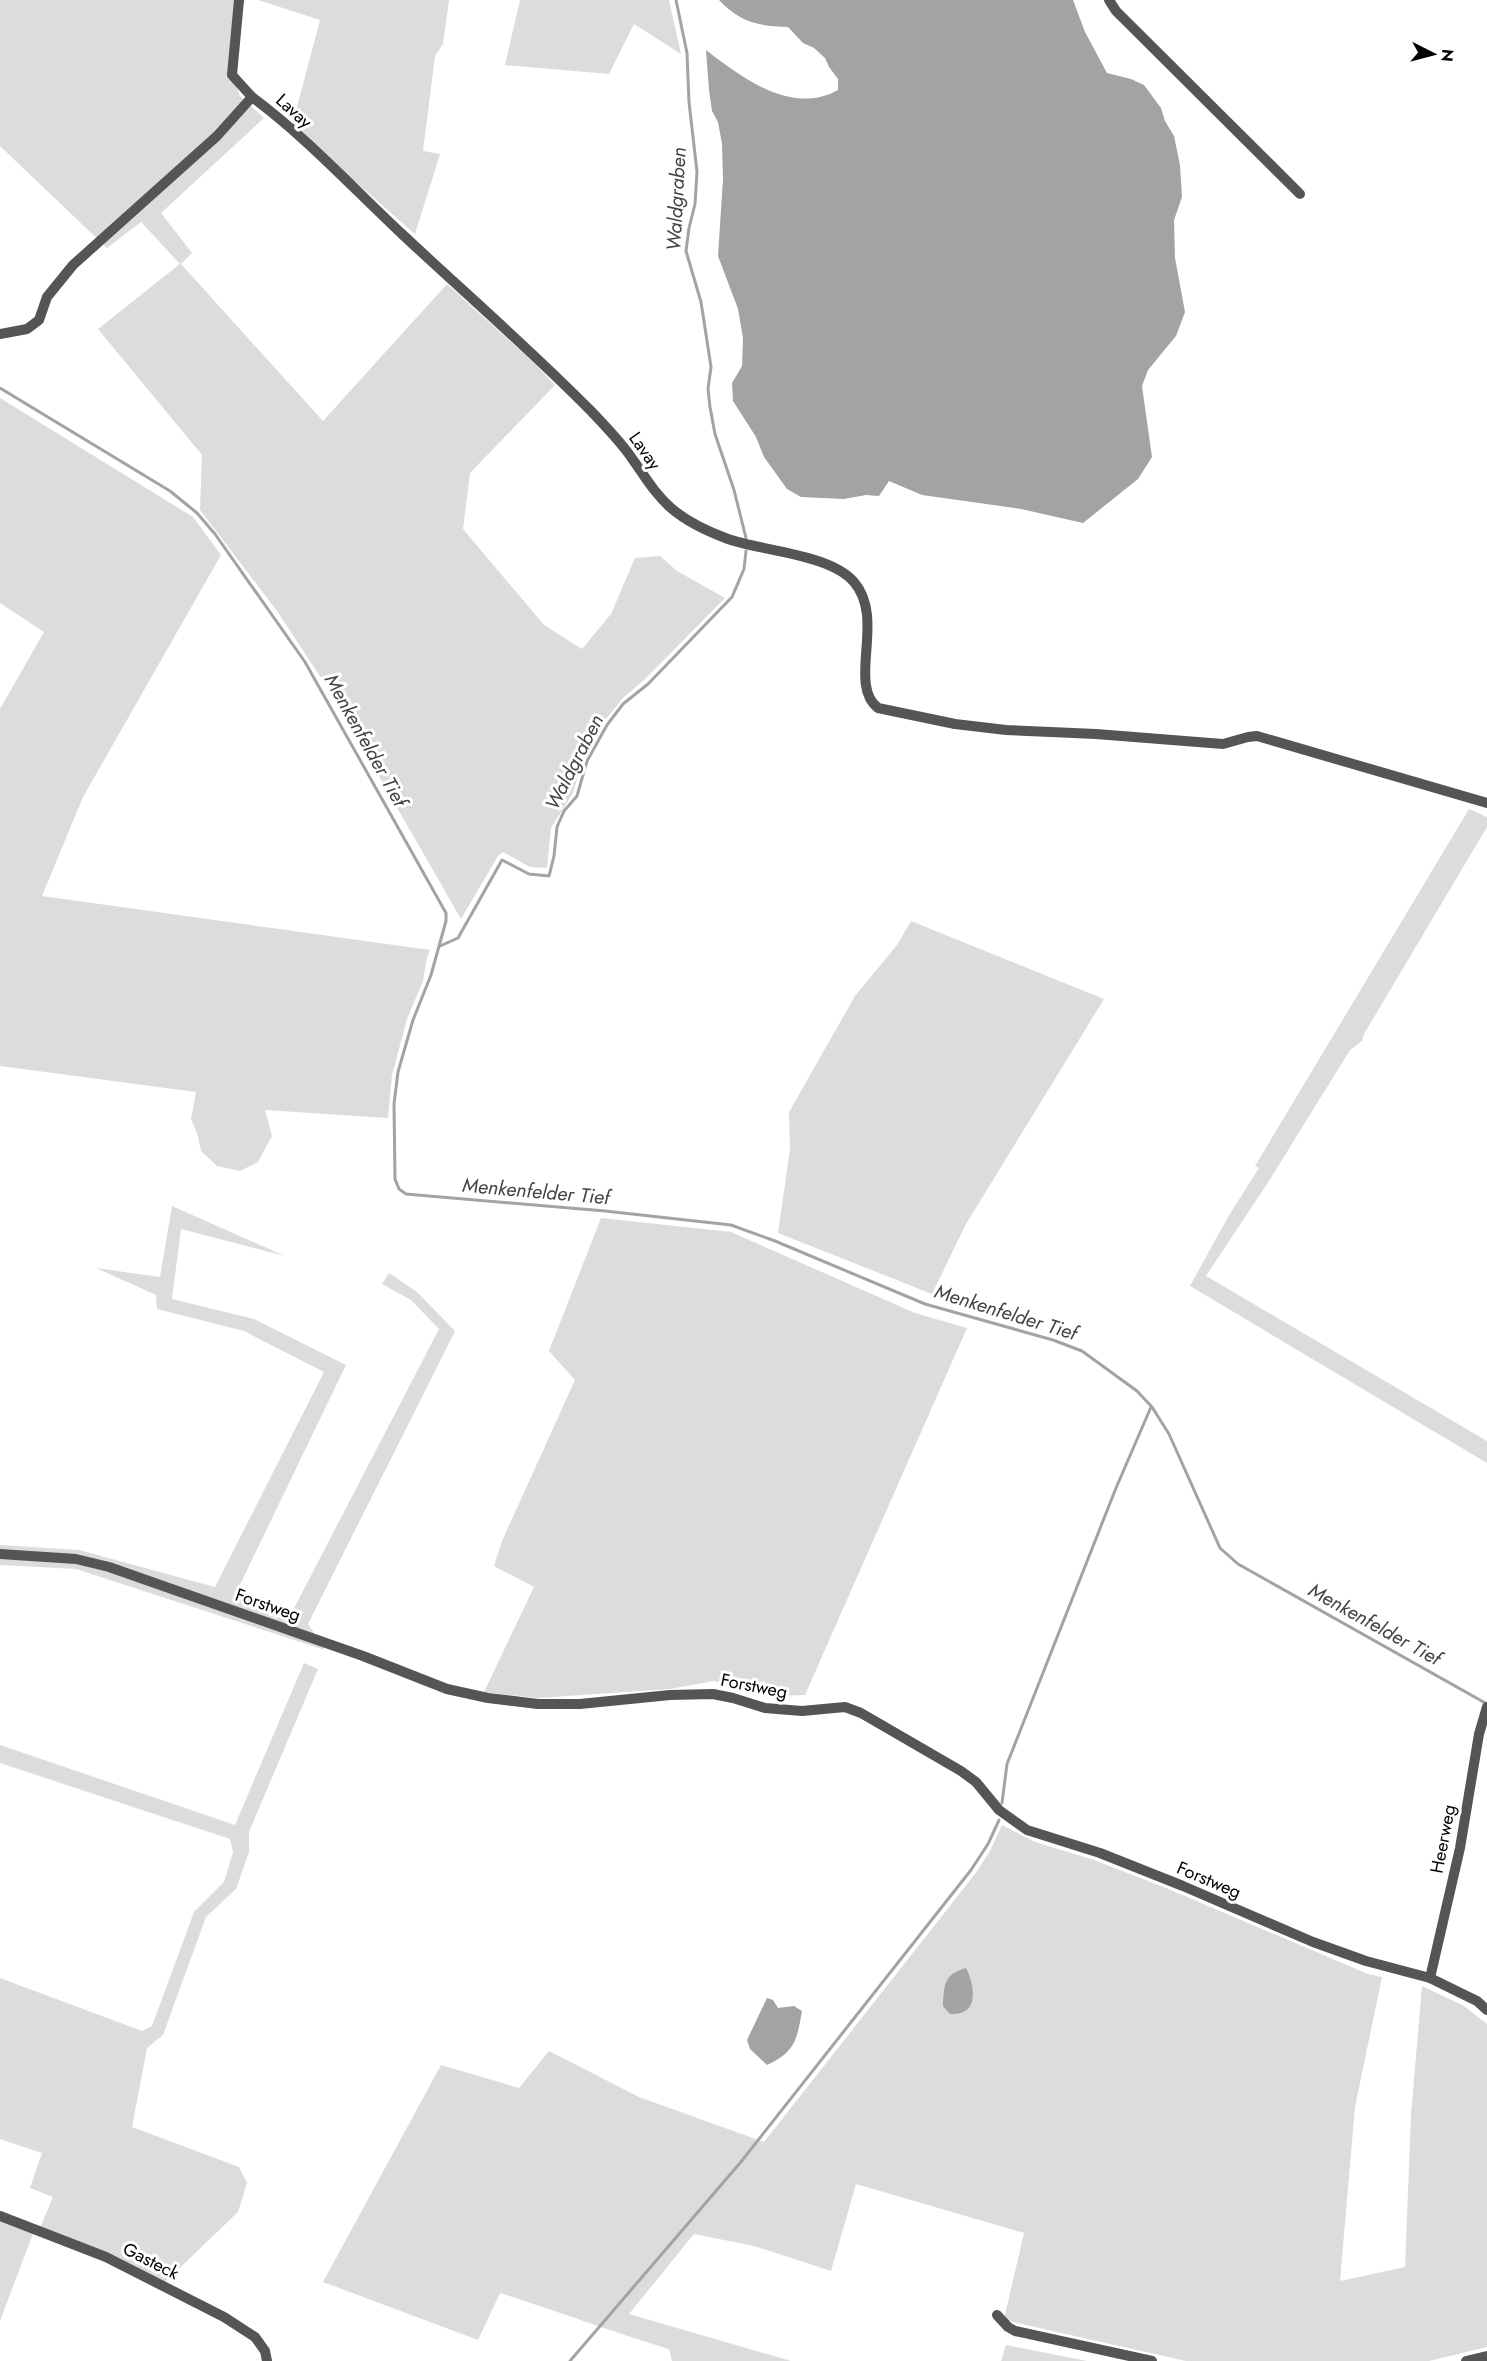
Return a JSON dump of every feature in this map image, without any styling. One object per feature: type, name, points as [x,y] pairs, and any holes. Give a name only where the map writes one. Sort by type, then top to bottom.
[{"type":"street","name":"Lavay","points":[[239,0],[232,75],[252,97],[337,172],[556,376],[609,429],[632,457],[649,486],[672,509],[700,527],[728,539],[831,566],[854,581],[866,604],[868,634],[864,686],[871,703],[878,708],[901,714],[1006,730],[1096,734],[1223,744],[1248,736],[1257,736],[1487,803]]},
{"type":"street","points":[[1109,0],[1116,11],[1300,194]]},
{"type":"street","name":"Lavay","points":[[0,334],[27,329],[39,320],[47,297],[73,265],[218,136],[252,97]]},
{"type":"street","name":"Forstweg","points":[[0,1554],[76,1559],[109,1567],[363,1656],[447,1689],[488,1698],[548,1704],[580,1704],[670,1695],[713,1694],[765,1708],[802,1711],[845,1707],[861,1713],[961,1771],[976,1782],[999,1810],[1027,1830],[1100,1853],[1313,1942],[1366,1961],[1430,1978],[1477,2001],[1487,2010]]},
{"type":"street","name":"Heerweg","points":[[1430,1978],[1460,1848],[1485,1711]]},
{"type":"street","name":"Gasteck","points":[[0,2216],[106,2257],[224,2317],[255,2337],[265,2350],[267,2361]]},
{"type":"street","points":[[997,2315],[1015,2331],[1152,2361]]},
{"type":"street","points":[[1466,2361],[1487,2356]]},
{"type":"shaded area","points":[[0,0],[242,0],[232,75],[240,96],[264,118],[161,213],[192,253],[181,264],[323,421],[447,284],[555,385],[470,473],[463,529],[544,625],[582,649],[611,614],[635,558],[660,556],[677,571],[725,598],[644,680],[624,697],[602,724],[582,762],[573,793],[551,828],[547,868],[530,867],[503,852],[498,856],[461,919],[333,696],[277,611],[200,510],[202,455],[98,329],[180,264],[141,222],[107,248],[0,146]]},
{"type":"shaded area","points":[[258,0],[449,0],[443,44],[435,56],[423,151],[440,154],[415,234],[292,126],[320,20]]},
{"type":"shaded area","points":[[520,0],[669,0],[681,54],[634,24],[609,74],[505,65]]},
{"type":"shaded area","points":[[719,0],[1073,0],[1085,32],[1107,73],[1144,85],[1161,108],[1165,121],[1174,136],[1180,165],[1182,197],[1174,220],[1175,258],[1185,312],[1176,336],[1148,370],[1142,386],[1152,457],[1138,479],[1083,523],[1021,509],[922,495],[889,481],[879,496],[866,495],[844,499],[801,497],[787,489],[764,457],[756,437],[733,401],[732,383],[742,366],[743,338],[738,309],[718,256],[723,179],[722,144],[718,122],[712,111],[706,50],[751,81],[785,96],[803,99],[821,97],[838,90],[838,79],[825,58],[814,48],[803,43],[788,27],[758,24],[742,18]]},
{"type":"shaded area","points":[[0,398],[193,517],[221,555],[83,797],[42,896],[430,950],[423,981],[407,1019],[392,1075],[388,1118],[265,1110],[272,1136],[258,1162],[240,1171],[217,1166],[201,1151],[191,1119],[196,1092],[0,1066],[0,709],[44,632],[0,603]]},
{"type":"shaded area","points":[[1469,809],[1487,817],[1487,827],[1364,1034],[1362,1041],[1350,1050],[1267,1184],[1206,1276],[1487,1441],[1487,1463],[1190,1286],[1228,1217],[1259,1168],[1255,1166]]},
{"type":"shaded area","points":[[911,921],[1104,999],[966,1224],[932,1294],[778,1233],[790,1149],[789,1112],[855,996],[897,945]]},
{"type":"shaded area","points":[[172,1206],[285,1256],[181,1229],[172,1299],[254,1319],[346,1365],[235,1595],[291,1614],[439,1329],[411,1300],[382,1284],[389,1273],[417,1292],[455,1331],[308,1624],[325,1650],[76,1569],[0,1565],[0,1545],[79,1550],[215,1587],[324,1372],[244,1331],[157,1309],[156,1295],[96,1268],[160,1277]]},
{"type":"shaded area","points":[[601,1218],[731,1232],[915,1313],[967,1328],[805,1695],[776,1696],[714,1681],[670,1689],[538,1698],[484,1692],[534,1587],[494,1566],[502,1541],[575,1380],[549,1351]]},
{"type":"shaded area","points":[[304,1663],[318,1669],[249,1832],[249,1852],[236,1889],[206,1917],[163,2035],[147,2048],[132,2127],[239,2167],[247,2183],[238,2212],[165,2282],[108,2252],[40,2228],[53,2197],[30,2188],[42,2153],[0,2139],[0,1978],[142,2031],[152,2026],[194,1912],[224,1882],[233,1852],[230,1839],[0,1763],[0,1745],[235,1825]]},
{"type":"shaded area","points":[[1002,1825],[1035,1842],[1094,1860],[1166,1888],[1368,1974],[1382,1977],[1355,2107],[1340,2281],[1405,2267],[1411,2115],[1422,1986],[1464,2006],[1487,2024],[1487,2347],[1429,2361],[1186,2361],[1013,2322],[1004,2319],[1024,2233],[856,2184],[831,2271],[754,2246],[694,2234],[629,2314],[791,2361],[672,2361],[669,2349],[500,2293],[478,2340],[323,2282],[441,2065],[519,2088],[549,2051],[639,2097],[764,2142],[975,1874],[990,1851]]},
{"type":"shaded area","points":[[966,1968],[972,1983],[971,2005],[960,2013],[950,2014],[943,2006],[947,1981],[953,1974]]},
{"type":"shaded area","points":[[767,1998],[773,2000],[778,2008],[794,2006],[802,2011],[793,2044],[784,2055],[767,2065],[750,2049],[747,2040]]},
{"type":"shaded area","points":[[0,2211],[40,2228],[34,2231],[0,2321]]},
{"type":"shaded area","points":[[1006,2345],[1087,2361],[1001,2361]]},
{"type":"waterway","name":"Waldgraben","points":[[676,0],[687,53],[689,102],[697,172],[695,204],[686,251],[701,302],[711,367],[708,389],[715,434],[734,490],[746,538]]},
{"type":"waterway","name":"Menkenfelder Tief","points":[[0,388],[170,491],[197,513],[215,534],[305,662],[446,913],[446,921],[431,975],[413,1020],[398,1072],[394,1104],[395,1179],[399,1189],[406,1194],[605,1211],[731,1225],[925,1304],[1053,1340],[1082,1351],[1137,1391],[1152,1407],[1169,1434],[1220,1548],[1238,1564],[1487,1704]]},
{"type":"waterway","name":"Waldgraben","points":[[440,946],[458,938],[502,860],[529,874],[549,876],[557,827],[564,811],[577,796],[587,761],[607,725],[623,704],[648,684],[732,597],[744,569],[746,551]]},
{"type":"waterway","points":[[1002,1803],[1007,1764],[1116,1488],[1151,1407]]},
{"type":"waterway","points":[[570,2361],[740,2163],[971,1870],[988,1844],[999,1820]]}]
